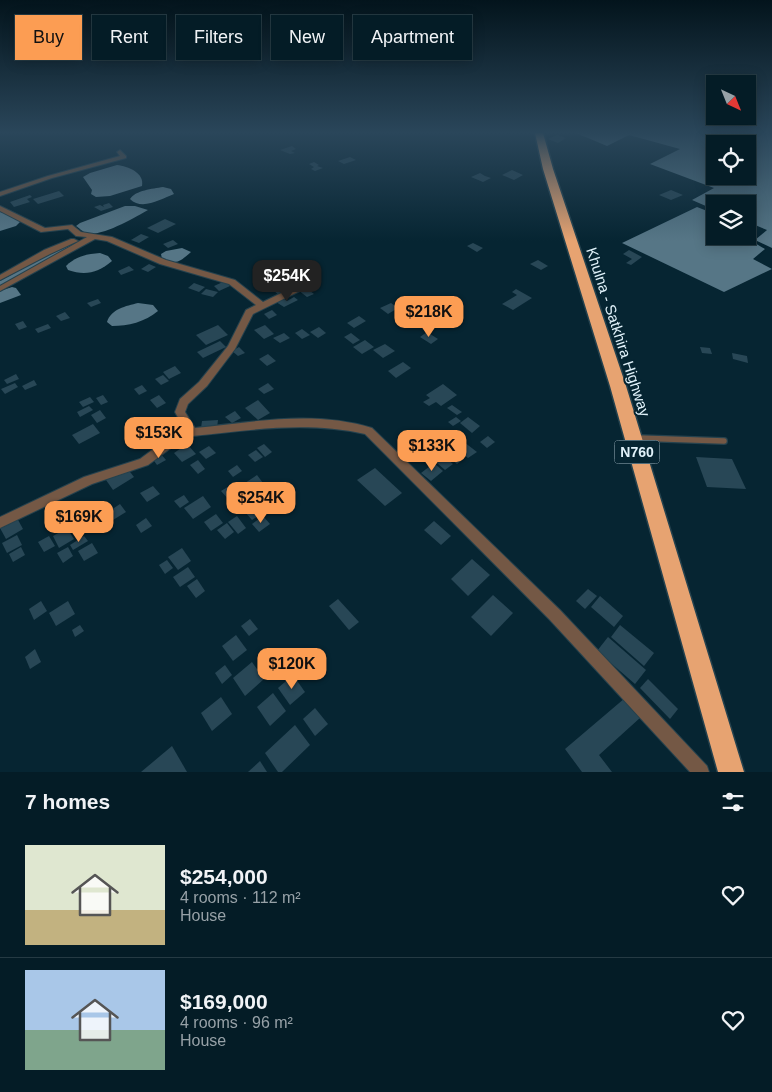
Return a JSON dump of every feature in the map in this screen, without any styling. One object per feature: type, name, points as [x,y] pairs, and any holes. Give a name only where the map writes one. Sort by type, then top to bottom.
[{"type":"highway","name":"Khulna - Satkhira Highway","points":[[548,169],[634,438],[732,772]]},
{"type":"street","points":[[0,194],[80,169]]},
{"type":"street","points":[[0,208],[44,230],[69,227],[79,234],[109,239],[163,262],[232,282],[261,305]]},
{"type":"street","points":[[0,278],[47,252],[90,236]]},
{"type":"street","points":[[0,290],[90,236]]},
{"type":"street","points":[[192,432],[180,412],[184,402],[203,384],[232,348],[249,312],[309,283]]},
{"type":"street","points":[[0,523],[88,480],[144,462],[179,436],[192,432],[278,424],[344,424],[368,431],[555,615],[701,772]]},
{"type":"lane","points":[[634,438],[724,441]]},
{"type":"water","points":[[103,169],[131,169],[141,177],[142,186],[110,196],[96,197],[91,194],[92,190],[83,177]]},
{"type":"water","points":[[663,169],[706,169],[706,185]]},
{"type":"water","points":[[756,169],[772,169],[772,248],[756,240],[767,230],[756,225],[756,195],[706,195],[706,206],[692,200],[714,188],[706,185],[756,185]]},
{"type":"water","points":[[163,187],[171,189],[174,194],[146,204],[140,204],[130,199],[140,192]]},
{"type":"water","points":[[125,206],[135,206],[148,210],[109,230],[92,234],[86,233],[76,226],[80,223]]},
{"type":"water","points":[[697,207],[706,210],[706,245],[756,244],[765,249],[753,259],[772,269],[724,292],[622,243]]},
{"type":"water","points":[[0,212],[13,215],[21,221],[16,226],[0,231]]},
{"type":"water","points":[[182,248],[191,252],[178,262],[162,259],[161,254],[166,251]]},
{"type":"water","points":[[100,253],[108,256],[112,261],[96,271],[86,273],[74,272],[68,270],[66,266],[82,256]]},
{"type":"water","points":[[12,287],[16,288],[21,295],[0,303],[0,291]]},
{"type":"water","points":[[138,303],[153,305],[158,311],[142,321],[130,324],[112,326],[107,322],[115,311]]},
{"type":"building","points":[[512,170],[523,175],[514,180],[502,175]]},
{"type":"building","points":[[480,173],[491,178],[483,182],[471,177]]},
{"type":"building","points":[[671,190],[683,195],[671,200],[659,195]]},
{"type":"building","points":[[59,191],[64,196],[38,204],[33,199]]},
{"type":"building","points":[[30,195],[32,197],[27,199],[30,202],[14,207],[10,202]]},
{"type":"building","points":[[109,203],[113,207],[101,211],[94,207],[100,205],[104,207],[103,205]]},
{"type":"building","points":[[165,219],[176,224],[158,233],[147,228]]},
{"type":"building","points":[[141,234],[149,237],[139,243],[131,240]]},
{"type":"building","points":[[173,240],[178,244],[168,248],[163,244]]},
{"type":"building","points":[[473,243],[483,248],[477,252],[467,246]]},
{"type":"building","points":[[629,250],[642,257],[631,265],[626,263],[632,259],[623,254]]},
{"type":"building","points":[[538,260],[548,266],[541,270],[530,264]]},
{"type":"building","points":[[149,264],[156,267],[148,272],[141,269]]},
{"type":"building","points":[[129,266],[134,270],[121,275],[118,271]]},
{"type":"building","points":[[285,275],[291,280],[282,284],[275,279]]},
{"type":"building","points":[[225,281],[230,286],[219,291],[214,286]]},
{"type":"building","points":[[194,283],[205,287],[199,292],[188,288]]},
{"type":"building","points":[[283,286],[288,291],[279,295],[274,291]]},
{"type":"building","points":[[305,287],[314,294],[307,297],[298,290]]},
{"type":"building","points":[[206,289],[218,292],[213,297],[201,294]]},
{"type":"building","points":[[516,289],[532,298],[513,310],[502,304],[517,295],[512,292]]},
{"type":"building","points":[[294,297],[298,300],[284,307],[276,302],[283,298],[287,301]]},
{"type":"building","points":[[98,299],[101,303],[91,307],[87,303]]},
{"type":"building","points":[[391,303],[398,308],[388,314],[380,308]]},
{"type":"building","points":[[272,310],[277,315],[269,319],[264,314]]},
{"type":"building","points":[[65,312],[70,318],[61,321],[56,316]]},
{"type":"building","points":[[359,316],[366,321],[354,328],[347,323]]},
{"type":"building","points":[[23,321],[27,327],[19,330],[15,324]]},
{"type":"building","points":[[48,324],[51,328],[38,333],[35,329]]},
{"type":"building","points":[[218,325],[228,335],[206,345],[196,335]]},
{"type":"building","points":[[265,325],[274,334],[264,339],[254,330]]},
{"type":"building","points":[[319,327],[326,333],[318,338],[310,332]]},
{"type":"building","points":[[302,329],[310,335],[302,339],[295,333]]},
{"type":"building","points":[[427,332],[438,339],[431,344],[420,337]]},
{"type":"building","points":[[284,333],[290,338],[280,343],[273,338]]},
{"type":"building","points":[[351,333],[360,340],[353,344],[344,337]]},
{"type":"building","points":[[365,340],[374,347],[362,354],[353,347]]},
{"type":"building","points":[[220,341],[226,347],[203,358],[197,352]]},
{"type":"building","points":[[385,344],[395,351],[383,358],[373,350]]},
{"type":"building","points":[[239,347],[245,353],[238,356],[232,351]]},
{"type":"building","points":[[700,347],[710,348],[712,354],[702,353]]},
{"type":"building","points":[[732,353],[747,356],[748,363],[733,359]]},
{"type":"building","points":[[268,354],[276,361],[267,366],[259,359]]},
{"type":"building","points":[[403,362],[411,368],[396,378],[388,371]]},
{"type":"building","points":[[175,366],[181,373],[169,379],[163,372]]},
{"type":"building","points":[[16,374],[19,379],[7,384],[4,380]]},
{"type":"building","points":[[163,375],[169,381],[161,385],[155,379]]},
{"type":"building","points":[[34,380],[37,385],[25,390],[22,386]]},
{"type":"building","points":[[15,383],[18,387],[5,394],[1,389]]},
{"type":"building","points":[[268,383],[274,389],[264,394],[258,389]]},
{"type":"building","points":[[443,384],[457,395],[441,406],[436,402],[429,406],[423,402],[430,398],[426,395]]},
{"type":"building","points":[[142,385],[147,391],[139,395],[134,389]]},
{"type":"building","points":[[103,395],[108,402],[101,405],[96,398]]},
{"type":"building","points":[[159,395],[166,403],[157,408],[150,400]]},
{"type":"building","points":[[90,397],[94,402],[83,407],[79,402]]},
{"type":"building","points":[[258,400],[270,413],[258,420],[245,408]]},
{"type":"building","points":[[452,405],[462,412],[457,415],[447,408]]},
{"type":"building","points":[[89,406],[93,410],[80,417],[77,412]]},
{"type":"building","points":[[100,410],[106,418],[97,423],[91,415]]},
{"type":"building","points":[[235,411],[241,418],[232,423],[225,417]]},
{"type":"building","points":[[156,417],[162,424],[151,430],[145,423]]},
{"type":"building","points":[[456,417],[461,421],[453,426],[448,422]]},
{"type":"building","points":[[468,417],[480,426],[472,433],[460,423]]},
{"type":"building","points":[[218,420],[217,428],[201,428],[202,421]]},
{"type":"building","points":[[176,423],[181,429],[163,439],[158,433]]},
{"type":"building","points":[[93,424],[100,433],[79,444],[72,435]]},
{"type":"building","points":[[153,436],[158,441],[147,448],[142,442]]},
{"type":"building","points":[[488,436],[495,442],[487,448],[480,442]]},
{"type":"building","points":[[464,442],[477,452],[468,458],[456,448]]},
{"type":"building","points":[[187,444],[196,454],[182,462],[174,453]]},
{"type":"building","points":[[264,444],[272,452],[265,457],[257,448]]},
{"type":"building","points":[[209,446],[216,453],[206,459],[199,452]]},
{"type":"building","points":[[256,450],[263,457],[255,462],[248,455]]},
{"type":"building","points":[[452,450],[463,459],[457,464],[446,455]]},
{"type":"building","points":[[160,453],[166,460],[157,465],[152,458]]},
{"type":"building","points":[[445,457],[453,464],[445,470],[437,463]]},
{"type":"building","points":[[696,457],[732,459],[746,489],[707,487]]},
{"type":"building","points":[[198,460],[205,469],[198,474],[190,465]]},
{"type":"building","points":[[434,463],[443,471],[431,481],[421,473]]},
{"type":"building","points":[[237,465],[242,471],[233,477],[228,471]]},
{"type":"building","points":[[127,468],[134,477],[113,490],[106,480]]},
{"type":"building","points":[[375,468],[402,493],[385,506],[357,480]]},
{"type":"building","points":[[257,475],[263,483],[252,490],[245,483]]},
{"type":"building","points":[[236,482],[244,490],[229,500],[221,491]]},
{"type":"building","points":[[153,486],[160,494],[147,502],[140,493]]},
{"type":"building","points":[[240,494],[245,500],[233,509],[227,503]]},
{"type":"building","points":[[184,495],[189,502],[180,508],[174,501]]},
{"type":"building","points":[[203,496],[211,507],[193,519],[184,508]]},
{"type":"building","points":[[120,504],[126,512],[113,520],[108,512]]},
{"type":"building","points":[[254,506],[261,514],[252,520],[245,512]]},
{"type":"building","points":[[216,514],[223,523],[211,531],[204,522]]},
{"type":"building","points":[[104,515],[110,524],[98,532],[92,522]]},
{"type":"building","points":[[237,516],[246,528],[238,534],[228,522]]},
{"type":"building","points":[[263,516],[270,524],[259,532],[252,524]]},
{"type":"building","points":[[17,518],[23,529],[6,539],[0,528]]},
{"type":"building","points":[[146,518],[152,526],[141,533],[136,525]]},
{"type":"building","points":[[434,521],[451,536],[441,545],[424,530]]},
{"type":"building","points":[[227,523],[234,532],[225,539],[217,530]]},
{"type":"building","points":[[67,528],[74,539],[59,548],[53,536]]},
{"type":"building","points":[[17,535],[22,545],[7,553],[2,543]]},
{"type":"building","points":[[49,536],[55,546],[44,552],[38,542]]},
{"type":"building","points":[[84,536],[88,541],[73,550],[70,545]]},
{"type":"building","points":[[92,543],[98,553],[84,561],[78,551]]},
{"type":"building","points":[[21,547],[25,555],[13,562],[9,554]]},
{"type":"building","points":[[68,547],[73,556],[63,563],[57,553]]},
{"type":"building","points":[[182,548],[191,561],[178,570],[168,557]]},
{"type":"building","points":[[472,559],[490,575],[468,596],[451,579]]},
{"type":"building","points":[[167,560],[173,568],[165,574],[159,565]]},
{"type":"building","points":[[188,567],[195,577],[180,587],[173,577]]},
{"type":"building","points":[[197,579],[205,591],[196,598],[187,586]]},
{"type":"building","points":[[588,589],[597,596],[585,609],[576,601]]},
{"type":"building","points":[[493,595],[513,613],[491,636],[471,617]]},
{"type":"building","points":[[600,596],[623,616],[614,627],[591,607]]},
{"type":"building","points":[[338,599],[359,622],[349,630],[329,606]]},
{"type":"building","points":[[41,601],[47,611],[34,620],[29,609]]},
{"type":"building","points":[[68,601],[75,614],[56,626],[49,613]]},
{"type":"building","points":[[250,619],[258,629],[249,636],[241,626]]},
{"type":"building","points":[[80,625],[84,631],[75,637],[72,630]]},
{"type":"building","points":[[620,625],[654,653],[644,666],[611,637]]},
{"type":"building","points":[[236,635],[247,650],[233,661],[222,646]]},
{"type":"building","points":[[608,637],[646,670],[635,684],[597,651]]},
{"type":"building","points":[[35,649],[41,662],[30,669],[25,657]]},
{"type":"building","points":[[252,662],[264,679],[245,696],[233,678]]},
{"type":"building","points":[[225,665],[232,675],[222,684],[215,673]]},
{"type":"building","points":[[293,675],[305,692],[290,705],[278,688]]},
{"type":"building","points":[[648,679],[678,709],[670,719],[640,688]]},
{"type":"building","points":[[273,693],[286,711],[270,726],[257,707]]},
{"type":"building","points":[[221,697],[232,714],[212,731],[201,713]]},
{"type":"building","points":[[625,698],[641,717],[599,755],[612,772],[582,772],[565,749]]},
{"type":"building","points":[[315,708],[328,724],[315,736],[303,719]]},
{"type":"building","points":[[295,725],[310,745],[282,772],[278,772],[265,753]]},
{"type":"building","points":[[172,746],[187,772],[141,772]]},
{"type":"building","points":[[260,761],[267,772],[248,772]]},
{"type":"waterway","points":[[0,285],[71,245]]}]
